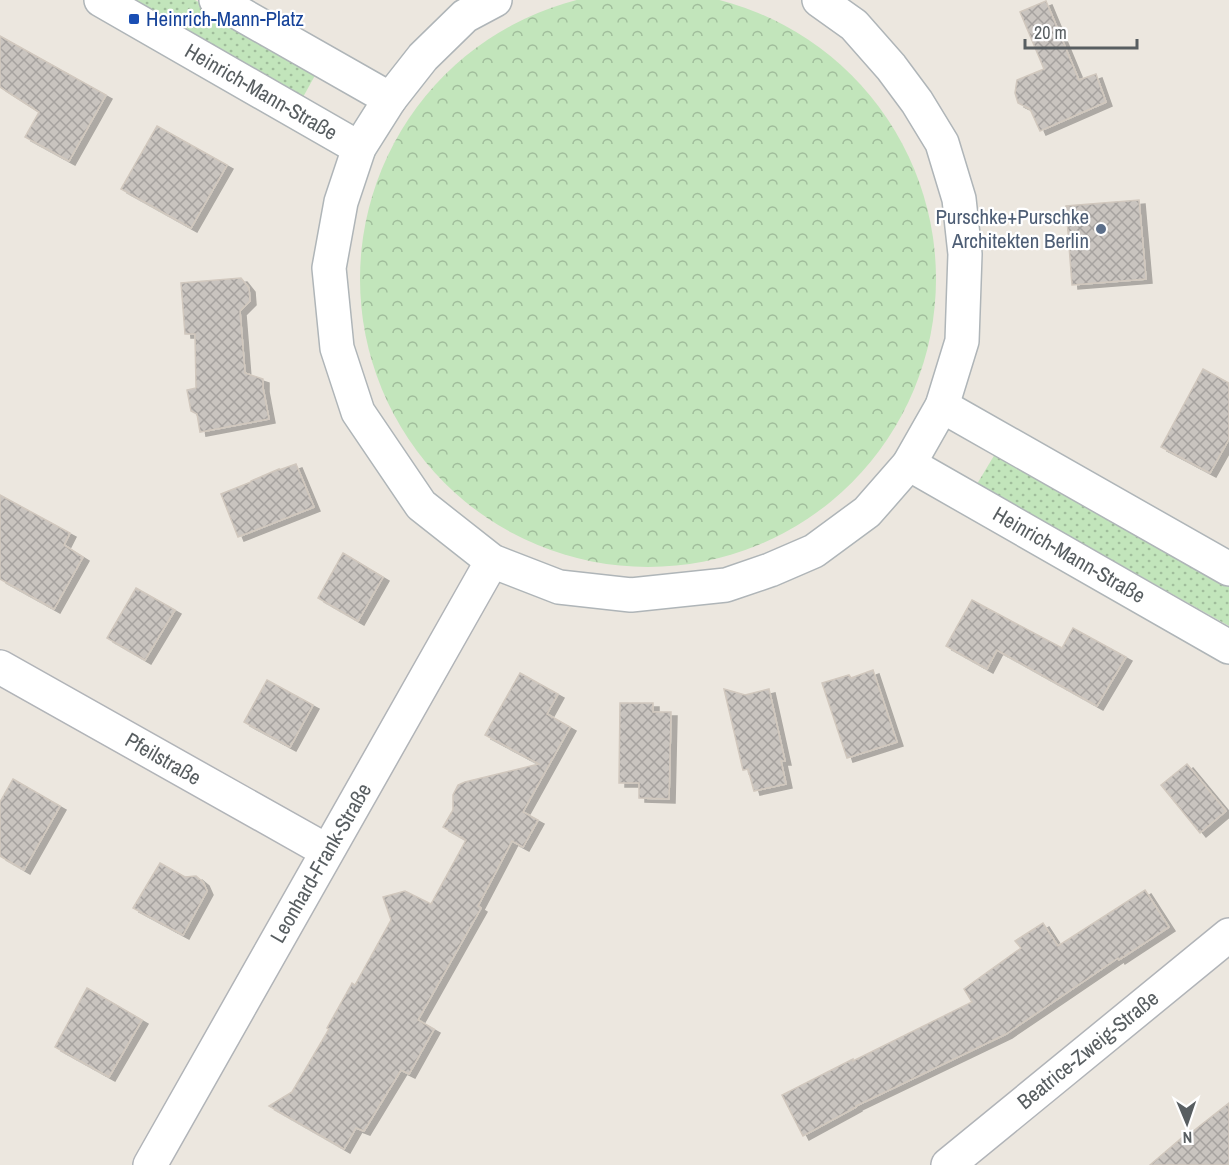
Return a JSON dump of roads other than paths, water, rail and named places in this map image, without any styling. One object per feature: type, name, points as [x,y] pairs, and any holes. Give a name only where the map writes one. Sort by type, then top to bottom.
[{"type":"main road","name":"Heinrich-Mann-Straße","points":[[101,0],[359,148]]},
{"type":"main road","points":[[216,0],[390,99]]},
{"type":"main road","points":[[495,0],[465,16],[423,57],[390,99],[359,148],[341,202],[329,268],[337,348],[358,412],[421,505],[492,561],[559,587],[631,595],[726,585],[770,570],[814,551],[867,512],[909,464],[942,406],[962,341],[965,298],[965,254],[959,199],[946,154],[942,143],[917,102],[891,67],[854,25],[819,0]]},
{"type":"main road","points":[[942,406],[1229,569]]},
{"type":"main road","name":"Heinrich-Mann-Straße","points":[[909,464],[1229,646]]},
{"type":"main road","name":"Leonhard-Frank-Straße","points":[[150,1165],[492,561]]},
{"type":"main road","name":"Pfeilstraße","points":[[0,667],[327,851]]},
{"type":"main road","name":"Beatrice-Zweig-Straße","points":[[948,1165],[1229,935]]},
{"type":"place","name":"Heinrich-Mann-Platz","points":[[134,19]]},
{"type":"place","name":"Purschke+Purschke Architekten Berlin","points":[[1101,229]]}]
